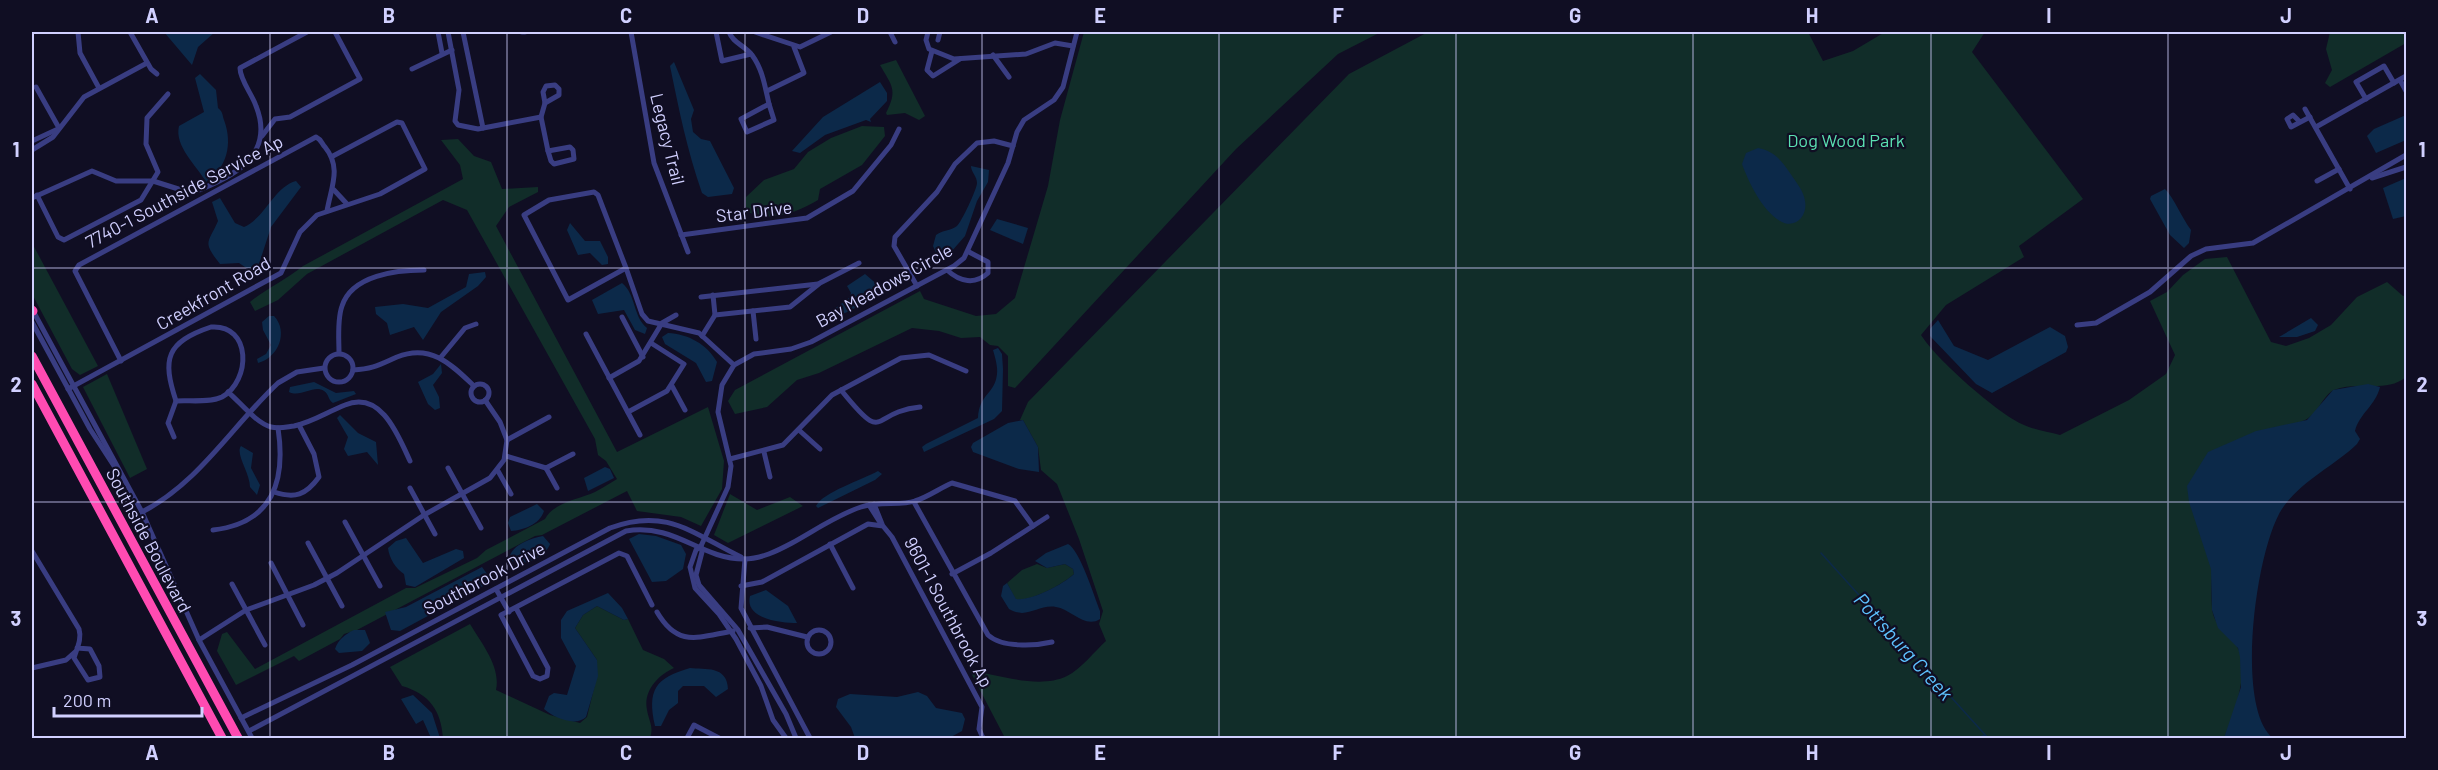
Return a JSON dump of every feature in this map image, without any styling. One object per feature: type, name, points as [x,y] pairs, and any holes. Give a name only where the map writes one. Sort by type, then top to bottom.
[{"type":"highway","name":"Southside Boulevard","points":[[32,356],[238,738]]},
{"type":"highway","name":"Southside Boulevard","points":[[32,384],[222,738]]},
{"type":"highway","points":[[214,725],[228,719]]},
{"type":"street","points":[[78,32],[80,52],[99,88]]},
{"type":"street","points":[[130,32],[147,63],[157,74]]},
{"type":"street","points":[[262,136],[258,109],[239,70],[307,32]]},
{"type":"street","points":[[168,94],[147,118],[146,144],[158,172],[153,181],[141,200],[64,240],[58,237],[34,196],[92,171],[116,181],[153,181],[191,193],[245,164],[256,153],[262,136],[275,119],[290,117],[360,79],[335,32]]},
{"type":"street","points":[[438,32],[442,53]]},
{"type":"street","points":[[448,32],[460,98],[455,121],[460,127],[483,128],[541,117]]},
{"type":"street","points":[[463,32],[483,128]]},
{"type":"street","name":"Legacy Trail","points":[[631,32],[654,163],[688,252]]},
{"type":"street","points":[[716,32],[722,61],[751,54]]},
{"type":"street","points":[[729,32],[734,41],[751,54],[767,84],[774,120],[747,132],[741,119],[770,104]]},
{"type":"street","points":[[755,32],[794,47],[805,46],[831,32]]},
{"type":"street","points":[[890,32],[895,42]]},
{"type":"street","points":[[928,32],[926,40],[932,51],[948,58],[1026,54],[1055,43],[1073,46]]},
{"type":"street","points":[[938,40],[940,32]]},
{"type":"street","name":"Bay Meadows Circle","points":[[734,365],[754,354],[811,342],[947,270],[969,252],[995,187],[1008,164],[1024,120],[1054,100],[1061,91],[1077,32]]},
{"type":"street","points":[[767,91],[804,73],[794,47]]},
{"type":"street","points":[[412,69],[452,50]]},
{"type":"street","points":[[932,51],[927,70],[933,76],[961,59]]},
{"type":"street","points":[[993,55],[1009,77]]},
{"type":"street","points":[[32,150],[53,137],[84,97],[147,63]]},
{"type":"street","points":[[2366,99],[2356,82],[2384,66],[2394,83]]},
{"type":"street","points":[[2316,127],[2406,76]]},
{"type":"street","points":[[2400,80],[2406,92]]},
{"type":"street","points":[[36,87],[59,128]]},
{"type":"street","points":[[545,103],[541,117],[550,161],[554,164],[574,159],[575,154],[570,147],[548,151]]},
{"type":"street","points":[[2305,109],[2350,189]]},
{"type":"street","points":[[2300,122],[2310,117]]},
{"type":"street","name":"Creekfront Road","points":[[121,361],[281,273],[303,229],[317,215],[380,194],[425,169],[402,123],[397,122],[333,156]]},
{"type":"street","points":[[32,141],[59,128]]},
{"type":"street","name":"Star Drive","points":[[681,235],[807,218],[853,191],[891,145],[899,129]]},
{"type":"street","name":"7740-1 Southside Service Ap","points":[[121,361],[75,271],[79,265],[316,137],[333,156]]},
{"type":"street","points":[[917,286],[894,246],[895,237],[937,192],[955,164],[977,143],[994,141],[1013,146]]},
{"type":"street","points":[[2077,325],[2096,323],[2150,292],[2191,256],[2206,249],[2253,243],[2406,155]]},
{"type":"street","points":[[327,211],[335,177],[333,156]]},
{"type":"street","points":[[2364,181],[2406,167]]},
{"type":"street","points":[[2317,181],[2339,169]]},
{"type":"street","points":[[333,189],[347,204]]},
{"type":"street","points":[[626,268],[568,300],[524,215],[549,200],[594,192],[598,195],[626,268],[645,318],[654,324],[662,323],[676,315]]},
{"type":"street","points":[[947,270],[965,280],[973,282],[981,280],[988,273],[988,262],[969,252]]},
{"type":"street","points":[[715,315],[790,307],[820,284],[859,263]]},
{"type":"street","points":[[339,353],[340,313],[349,294],[376,277],[424,270]]},
{"type":"street","points":[[701,297],[820,284]]},
{"type":"street","points":[[702,336],[715,315],[713,295]]},
{"type":"street","points":[[32,309],[142,512],[199,640],[252,738]]},
{"type":"street","points":[[753,311],[756,339]]},
{"type":"street","points":[[622,317],[643,357]]},
{"type":"street","points":[[32,322],[68,389],[129,488]]},
{"type":"street","points":[[662,323],[702,336],[734,365],[722,385],[718,412],[730,459],[726,493],[700,546],[702,552],[696,575],[699,585],[735,631],[796,738]]},
{"type":"street","points":[[609,378],[643,357],[662,323]]},
{"type":"street","points":[[441,357],[465,328],[476,324]]},
{"type":"street","points":[[174,437],[168,423],[176,401],[168,376],[172,351],[185,339],[211,327],[224,328],[232,333],[243,349],[241,371],[228,392],[216,399],[176,401]]},
{"type":"street","points":[[586,334],[640,435]]},
{"type":"street","points":[[628,412],[672,386],[684,364],[651,343]]},
{"type":"street","points":[[353,370],[376,368],[409,353],[426,352],[441,357],[474,386],[482,385],[487,388],[488,396],[485,400]]},
{"type":"street","points":[[324,368],[329,357],[339,353]]},
{"type":"street","points":[[324,368],[329,378],[338,382],[347,380],[353,370],[350,359],[339,353]]},
{"type":"street","points":[[730,459],[764,452],[783,445],[828,399],[901,358],[914,355],[936,356],[966,371]]},
{"type":"street","points":[[68,389],[121,361]]},
{"type":"street","points":[[142,512],[159,503],[188,481],[278,383],[290,375],[324,368]]},
{"type":"street","points":[[199,640],[246,610],[327,579],[424,515],[484,482],[498,471],[506,456],[507,440],[495,414],[485,400],[474,399],[471,394],[474,386]]},
{"type":"street","points":[[672,386],[685,411]]},
{"type":"street","points":[[841,390],[863,418],[873,423],[883,422],[909,408],[920,407]]},
{"type":"street","points":[[228,392],[265,424],[278,428],[299,425],[343,405],[365,402],[376,407],[387,417],[410,461]]},
{"type":"street","points":[[507,440],[549,417]]},
{"type":"street","points":[[274,492],[292,496],[302,495],[319,477],[314,454],[299,425]]},
{"type":"street","points":[[213,530],[226,529],[253,517],[265,507],[274,492],[280,460],[278,428]]},
{"type":"street","points":[[800,430],[820,450]]},
{"type":"street","points":[[764,452],[770,477]]},
{"type":"street","points":[[506,456],[546,468],[573,454]]},
{"type":"street","points":[[448,468],[481,528]]},
{"type":"street","points":[[546,468],[556,488]]},
{"type":"street","points":[[498,471],[511,494]]},
{"type":"street","name":"Southbrook Drive","points":[[249,731],[614,536],[645,528],[666,532],[718,555],[745,559],[771,553],[846,513],[872,504],[914,502],[945,486],[958,483],[1015,501],[1033,526]]},
{"type":"street","points":[[410,488],[435,534]]},
{"type":"street","points":[[914,502],[952,574],[992,639],[1032,645],[1052,642]]},
{"type":"street","points":[[872,504],[882,526]]},
{"type":"street","points":[[952,574],[991,553],[1047,517]]},
{"type":"street","name":"Southbrook Drive","points":[[241,718],[352,665],[610,528],[632,520],[648,519],[675,523],[745,559]]},
{"type":"street","points":[[345,522],[380,586]]},
{"type":"street","name":"9601-1 Southbrook Ap","points":[[741,586],[762,582],[868,524],[882,526],[892,537],[982,707],[980,729],[983,738]]},
{"type":"street","points":[[610,528],[614,536]]},
{"type":"street","points":[[308,543],[342,606]]},
{"type":"street","points":[[830,544],[853,588]]},
{"type":"street","points":[[32,551],[80,629],[81,635],[77,648],[74,658],[86,677],[95,680],[100,677],[99,666],[90,649],[77,648]]},
{"type":"street","points":[[516,608],[548,668],[544,678],[533,676],[501,615],[619,553],[627,556],[652,605]]},
{"type":"street","points":[[745,559],[740,606],[810,738]]},
{"type":"street","points":[[271,564],[303,625]]},
{"type":"street","points":[[232,584],[265,645]]},
{"type":"street","points":[[496,589],[508,612]]},
{"type":"street","points":[[657,612],[668,629],[680,636],[694,637],[735,631]]},
{"type":"street","points":[[750,627],[767,627],[807,637]]},
{"type":"street","points":[[823,630],[829,635],[830,646],[824,652],[816,653],[807,646],[807,637],[812,632],[823,630]]},
{"type":"street","points":[[735,631],[762,686],[772,720],[784,736],[792,728]]},
{"type":"street","points":[[32,668],[66,660],[77,648]]},
{"type":"street","points":[[687,738],[693,725],[719,738]]},
{"type":"green space","points":[[1084,32],[1381,32],[1338,54],[1236,149],[1015,388],[1008,386],[1008,356],[998,346],[990,345],[980,337],[961,338],[939,331],[912,328],[819,373],[797,380],[767,407],[735,414],[728,401],[735,390],[920,291],[924,299],[976,316],[996,314],[1015,298],[1048,186],[1060,120]]},
{"type":"green space","name":"Dog Wood Park","points":[[1428,32],[1808,32],[1823,61],[1853,51],[1885,32],[1985,32],[1972,52],[2083,199],[2019,246],[2024,257],[1946,305],[1921,335],[1953,371],[1984,398],[2013,419],[2037,430],[2060,435],[2129,400],[2166,374],[2175,355],[2150,301],[2167,292],[2183,275],[2205,259],[2227,257],[2271,342],[2286,346],[2309,338],[2331,325],[2357,297],[2387,282],[2403,296],[2406,295],[2406,377],[2389,385],[2352,386],[2334,390],[2305,420],[2238,440],[2216,545],[2212,587],[2212,608],[2215,620],[2236,645],[2242,666],[2239,692],[2224,738],[1005,738],[970,671],[1018,680],[1044,682],[1056,680],[1077,669],[1106,641],[1099,624],[1103,611],[1079,539],[1057,484],[1041,470],[1038,447],[1023,420],[1020,420],[1028,402],[1349,74]]},
{"type":"green space","points":[[2330,32],[2406,32],[2406,43],[2330,87],[2325,83],[2332,70],[2326,49]]},
{"type":"green space","points":[[896,60],[925,116],[919,120],[905,113],[887,115],[886,113],[893,93],[880,65]]},
{"type":"green space","points":[[862,126],[884,127],[885,136],[862,165],[820,189],[818,200],[783,215],[755,215],[746,211],[746,197],[764,180],[794,169],[808,152],[831,138]]},
{"type":"green space","points":[[458,139],[474,156],[491,162],[502,189],[538,187],[538,192],[509,207],[496,226],[617,452],[708,407],[724,461],[722,489],[701,526],[681,517],[637,511],[627,491],[542,535],[535,536],[357,630],[344,634],[340,639],[299,661],[294,656],[236,685],[217,651],[222,634],[227,632],[255,669],[406,588],[415,588],[477,558],[486,550],[545,519],[549,513],[561,505],[595,492],[617,479],[606,461],[598,455],[595,439],[467,210],[443,200],[307,274],[278,300],[255,311],[250,302],[303,266],[463,179],[460,165],[441,140]]},
{"type":"green space","points":[[32,243],[98,366],[80,375],[72,369],[32,294]]},
{"type":"green space","points":[[107,374],[147,469],[130,478],[83,387]]},
{"type":"green space","points":[[730,494],[757,510],[790,497],[803,506],[728,543],[714,535]]},
{"type":"green space","points":[[1037,564],[1047,568],[1065,564],[1073,569],[1074,574],[1046,592],[1016,600],[1007,583],[1022,570]]},
{"type":"green space","points":[[597,606],[624,620],[628,619],[643,650],[664,659],[674,668],[657,679],[647,696],[650,738],[443,738],[440,720],[432,705],[420,694],[402,686],[390,667],[470,624],[493,664],[497,681],[496,690],[550,715],[580,723],[587,717],[597,676],[597,660],[575,628],[583,615]]},
{"type":"water","points":[[164,32],[215,32],[198,47],[192,65]]},
{"type":"water","points":[[674,62],[694,110],[691,119],[693,132],[701,139],[710,141],[734,188],[732,194],[708,197],[702,193],[688,146],[670,66]]},
{"type":"water","points":[[200,74],[216,90],[218,108],[222,113],[228,138],[223,163],[206,182],[187,156],[178,133],[179,126],[204,112],[195,78]]},
{"type":"water","points":[[880,82],[887,93],[887,101],[870,119],[871,122],[866,120],[825,135],[800,153],[792,151],[823,117]]},
{"type":"water","points":[[2406,115],[2406,140],[2376,153],[2367,136],[2374,129]]},
{"type":"water","points":[[1758,148],[1777,157],[1801,190],[1805,207],[1802,216],[1795,223],[1786,223],[1773,216],[1752,187],[1742,164],[1746,153]]},
{"type":"water","points":[[971,166],[989,170],[988,182],[977,201],[965,236],[944,260],[939,259],[933,246],[936,235],[957,226],[972,198],[977,181]]},
{"type":"water","points":[[2406,178],[2406,216],[2393,219],[2383,188]]},
{"type":"water","points":[[296,181],[301,187],[271,227],[259,264],[248,269],[239,263],[220,264],[208,242],[218,221],[212,202],[220,198],[235,223],[244,227],[258,217],[282,189]]},
{"type":"water","points":[[2165,189],[2191,230],[2189,243],[2184,248],[2170,235],[2150,199],[2151,196]]},
{"type":"water","points":[[997,219],[1028,228],[1023,244],[990,230]]},
{"type":"water","points":[[570,223],[585,241],[600,241],[608,257],[608,264],[602,265],[590,253],[578,255],[567,230]]},
{"type":"water","points":[[485,272],[486,277],[478,286],[441,312],[423,340],[414,327],[390,335],[387,323],[376,314],[375,307],[403,304],[428,308],[466,287],[469,274]]},
{"type":"water","points":[[865,274],[879,286],[877,294],[850,311],[819,323],[818,321],[849,298],[851,293],[847,286]]},
{"type":"water","points":[[622,283],[630,293],[639,318],[647,328],[645,334],[635,330],[624,310],[598,314],[592,300]]},
{"type":"water","points":[[269,316],[274,316],[278,322],[281,337],[271,356],[258,363],[257,359],[266,354],[271,345],[263,330],[262,322]]},
{"type":"water","points":[[2311,318],[2318,325],[2315,331],[2297,337],[2279,337]]},
{"type":"water","points":[[1938,320],[1954,346],[1988,360],[2050,327],[2065,336],[2068,347],[2066,352],[1992,393],[1976,384],[1930,336],[1930,329]]},
{"type":"water","points":[[668,333],[683,335],[708,350],[717,362],[712,381],[706,382],[696,363],[665,344],[662,337]]},
{"type":"water","points":[[998,348],[1002,354],[1003,369],[1002,411],[994,419],[924,452],[922,447],[926,444],[978,418],[981,404],[996,381],[997,368],[993,350]]},
{"type":"water","points":[[441,364],[442,373],[433,385],[439,397],[440,408],[435,410],[428,404],[418,382],[433,374]]},
{"type":"water","points":[[314,382],[336,393],[354,391],[356,394],[333,403],[326,392],[320,389],[298,393],[289,392],[290,387]]},
{"type":"water","points":[[2368,384],[2380,387],[2375,399],[2357,425],[2355,431],[2360,439],[2357,444],[2300,488],[2284,506],[2274,525],[2265,554],[2253,625],[2252,661],[2254,694],[2261,721],[2273,738],[2224,738],[2241,687],[2240,657],[2238,648],[2218,628],[2212,610],[2211,569],[2189,502],[2187,486],[2208,452],[2256,431],[2307,420],[2333,390]]},
{"type":"water","points":[[340,415],[358,433],[376,442],[378,465],[367,452],[348,456],[344,449],[348,437],[337,418]]},
{"type":"water","points":[[1023,420],[1038,447],[1039,472],[1019,469],[973,452],[971,447],[973,443],[1008,423]]},
{"type":"water","points":[[241,446],[253,453],[251,468],[260,485],[257,495],[250,487],[240,454]]},
{"type":"water","points":[[605,467],[610,469],[614,478],[588,491],[584,478]]},
{"type":"water","points":[[878,471],[882,474],[875,480],[818,508],[816,506],[834,491]]},
{"type":"water","points":[[537,504],[544,511],[542,516],[526,528],[511,531],[508,523],[510,517]]},
{"type":"water","points":[[639,534],[656,536],[681,545],[686,554],[683,569],[666,581],[652,582],[629,539]]},
{"type":"water","points":[[543,536],[550,544],[538,558],[520,563],[509,559],[517,546],[527,540]]},
{"type":"water","points":[[406,538],[423,563],[456,549],[463,551],[464,558],[415,587],[406,585],[404,574],[393,563],[388,548],[396,541]]},
{"type":"water","points":[[1068,544],[1073,548],[1086,574],[1100,611],[1100,619],[1089,622],[1056,607],[1021,613],[1009,609],[1001,596],[1003,586],[1007,583],[1016,599],[1022,599],[1046,591],[1074,574],[1073,569],[1065,564],[1047,568],[1035,561],[1046,553]]},
{"type":"water","points":[[482,567],[490,578],[487,584],[400,631],[391,630],[385,612],[406,607]]},
{"type":"water","points":[[766,590],[788,606],[797,623],[774,621],[758,615],[753,610],[750,596]]},
{"type":"water","points":[[608,593],[622,608],[628,619],[624,620],[597,606],[583,615],[575,628],[597,660],[598,676],[586,717],[577,721],[559,718],[544,709],[549,696],[554,693],[567,695],[576,666],[561,638],[561,620],[567,611]]},
{"type":"water","points":[[354,630],[365,630],[370,643],[362,651],[339,653],[335,649],[338,643]]},
{"type":"water","points":[[690,668],[719,672],[727,681],[728,689],[716,697],[704,686],[683,686],[678,691],[678,703],[669,710],[661,726],[655,726],[652,703],[656,687],[669,676]]},
{"type":"water","points":[[918,692],[927,696],[936,708],[962,713],[965,719],[962,731],[949,738],[855,738],[851,727],[836,707],[838,699],[850,694],[897,697]]},
{"type":"water","points":[[413,695],[432,713],[440,738],[431,738],[423,720],[416,724],[401,699]]},
{"type":"waterway","name":"Pottsburg Creek","points":[[1821,553],[1988,738]]},
{"type":"waterway","name":"Pottsburg Creek","points":[[1978,738],[1985,735]]}]
